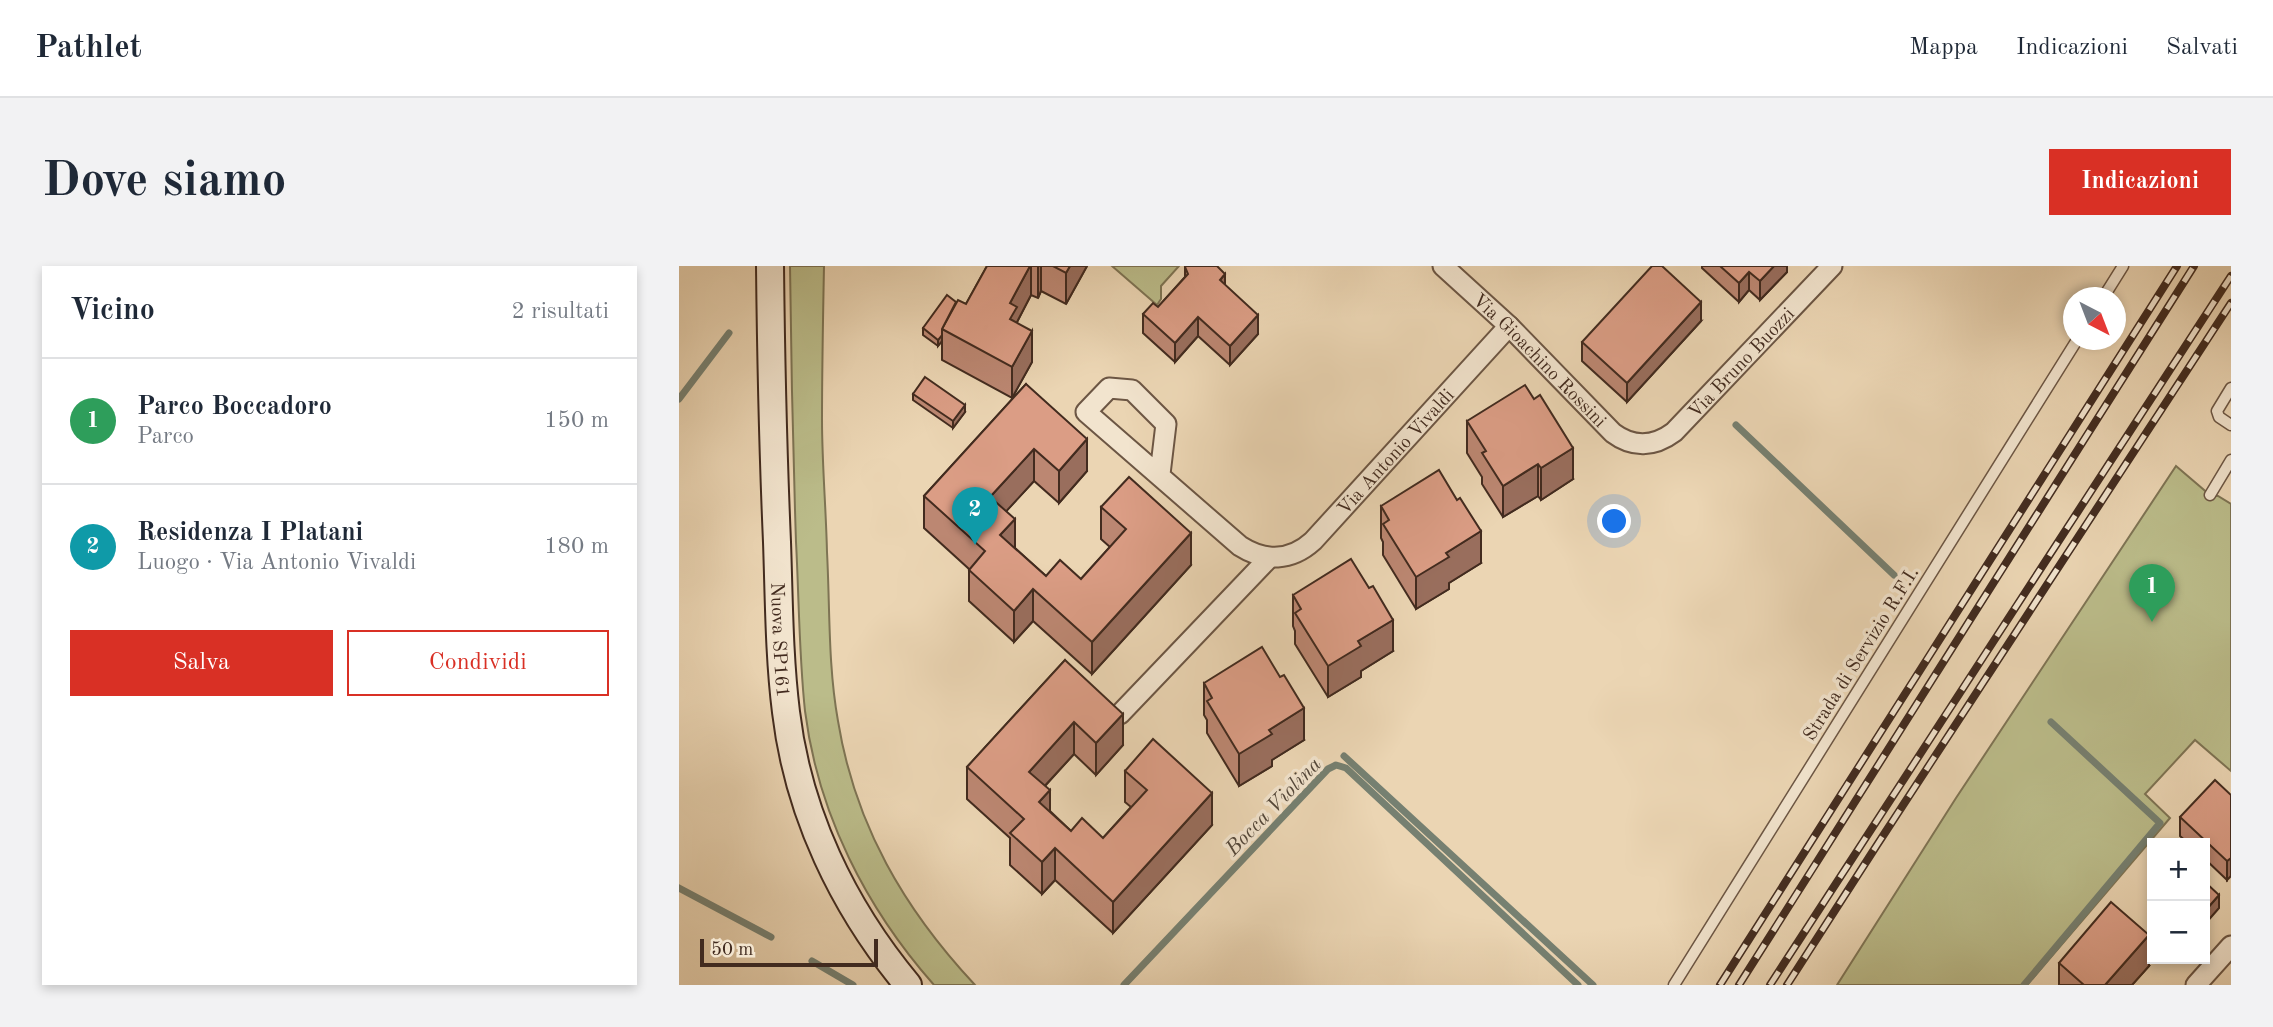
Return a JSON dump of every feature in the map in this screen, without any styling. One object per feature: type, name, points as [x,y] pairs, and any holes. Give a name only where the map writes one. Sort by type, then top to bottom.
[{"type":"main road","name":"Nuova SP161","points":[[770,266],[772,423],[782,682],[789,731],[805,799],[841,888],[862,923],[908,985]]},
{"type":"street","name":"Via Gioachino Rossini","points":[[1443,266],[1509,326],[1612,433],[1626,441],[1641,444]]},
{"type":"street","name":"Via Bruno Buozzi","points":[[1641,444],[1661,440],[1674,432],[1832,266]]},
{"type":"street","name":"Via Antonio Vivaldi","points":[[1269,558],[1290,556],[1314,541],[1509,326]]},
{"type":"street","points":[[1160,474],[1166,424],[1132,390],[1109,388],[1086,412],[1242,548],[1252,554],[1269,558]]},
{"type":"street","points":[[1120,714],[1269,558]]},
{"type":"street","points":[[2196,985],[2231,946]]},
{"type":"lane","points":[[2110,287],[2123,266]]},
{"type":"lane","name":"Strada di Servizio R.F.I.","points":[[1674,985],[2071,350]]},
{"type":"lane","points":[[2231,388],[2217,411],[2219,417],[2231,425]]},
{"type":"lane","points":[[2210,495],[2231,460]]},
{"type":"green space","points":[[790,266],[824,266],[822,436],[830,637],[832,679],[846,759],[870,830],[886,863],[926,926],[975,985],[934,985],[887,924],[849,858],[821,786],[811,749],[800,648]]},
{"type":"green space","points":[[1112,266],[1179,266],[1161,286],[1161,299],[1157,305]]},
{"type":"green space","points":[[2176,466],[2210,495],[2218,496],[2231,504],[2231,771],[2195,740],[2145,794],[2170,818],[2153,838],[2147,838],[2147,845],[2027,985],[1837,985],[1956,798]]},
{"type":"building","points":[[987,266],[1030,266],[1010,303],[1017,307],[1010,319],[1032,331],[1012,367],[942,329],[958,300],[966,304]]},
{"type":"building","points":[[1053,266],[1070,266],[1066,273]]},
{"type":"building","points":[[1186,266],[1217,266],[1225,274],[1220,280],[1258,315],[1230,346],[1198,317],[1175,343],[1143,314],[1153,303],[1158,307],[1188,274]]},
{"type":"building","points":[[1652,266],[1662,266],[1701,302],[1627,383],[1582,342]]},
{"type":"building","points":[[1720,266],[1774,266],[1760,281],[1749,272],[1739,283]]},
{"type":"building","points":[[947,295],[956,302],[938,340],[923,328]]},
{"type":"building","points":[[925,377],[965,405],[953,421],[913,394]]},
{"type":"building","points":[[1026,384],[1087,439],[1059,471],[1034,449],[990,497],[1015,519],[1000,535],[1046,576],[1060,560],[1081,579],[1126,529],[1101,507],[1129,477],[1191,533],[1092,642],[1033,589],[1014,611],[969,570],[985,551],[924,496]]},
{"type":"building","points":[[1525,385],[1534,399],[1540,395],[1573,448],[1541,468],[1538,464],[1503,486],[1482,453],[1486,451],[1467,421]]},
{"type":"building","points":[[1439,470],[1457,500],[1460,498],[1481,531],[1446,553],[1449,557],[1416,577],[1383,524],[1389,520],[1381,506]]},
{"type":"building","points":[[1351,559],[1369,588],[1373,586],[1393,620],[1358,641],[1361,646],[1328,666],[1295,613],[1301,609],[1293,595]]},
{"type":"building","points":[[1262,647],[1280,677],[1284,675],[1304,708],[1269,730],[1272,734],[1239,754],[1207,701],[1212,698],[1204,683]]},
{"type":"building","points":[[1065,660],[1123,714],[1096,743],[1074,722],[1029,772],[1050,790],[1039,802],[1071,831],[1082,818],[1103,838],[1147,790],[1125,771],[1153,739],[1212,793],[1113,902],[1055,848],[1042,862],[1010,833],[1024,819],[967,767]]},
{"type":"building","points":[[2215,780],[2231,795],[2231,858],[2227,861],[2210,845],[2210,838],[2202,838],[2180,817]]},
{"type":"building","points":[[2210,887],[2219,895],[2210,905]]},
{"type":"building","points":[[2111,902],[2147,933],[2147,937],[2105,985],[2084,985],[2059,963]]},
{"type":"waterway","points":[[679,399],[729,333]]},
{"type":"waterway","points":[[1736,425],[1894,575]]},
{"type":"waterway","points":[[2024,985],[2160,823],[2051,722]]},
{"type":"waterway","points":[[1344,756],[1593,985]]},
{"type":"waterway","name":"Bocca Violina","points":[[1124,985],[1328,769],[1336,765],[1346,768],[1578,985]]},
{"type":"waterway","name":"Bocca Violina","points":[[679,888],[771,937]]},
{"type":"waterway","name":"Bocca Violina","points":[[812,961],[853,985]]},
{"type":"railway","points":[[1720,985],[2177,266]]},
{"type":"railway","points":[[1739,985],[2194,266]]},
{"type":"railway","points":[[1770,985],[2231,276]]},
{"type":"railway","points":[[1787,985],[2231,303]]},
{"type":"place","name":"Residenza I Platani","points":[[975,545]]},
{"type":"place","name":"Parco Boccadoro","points":[[2152,622]]}]
